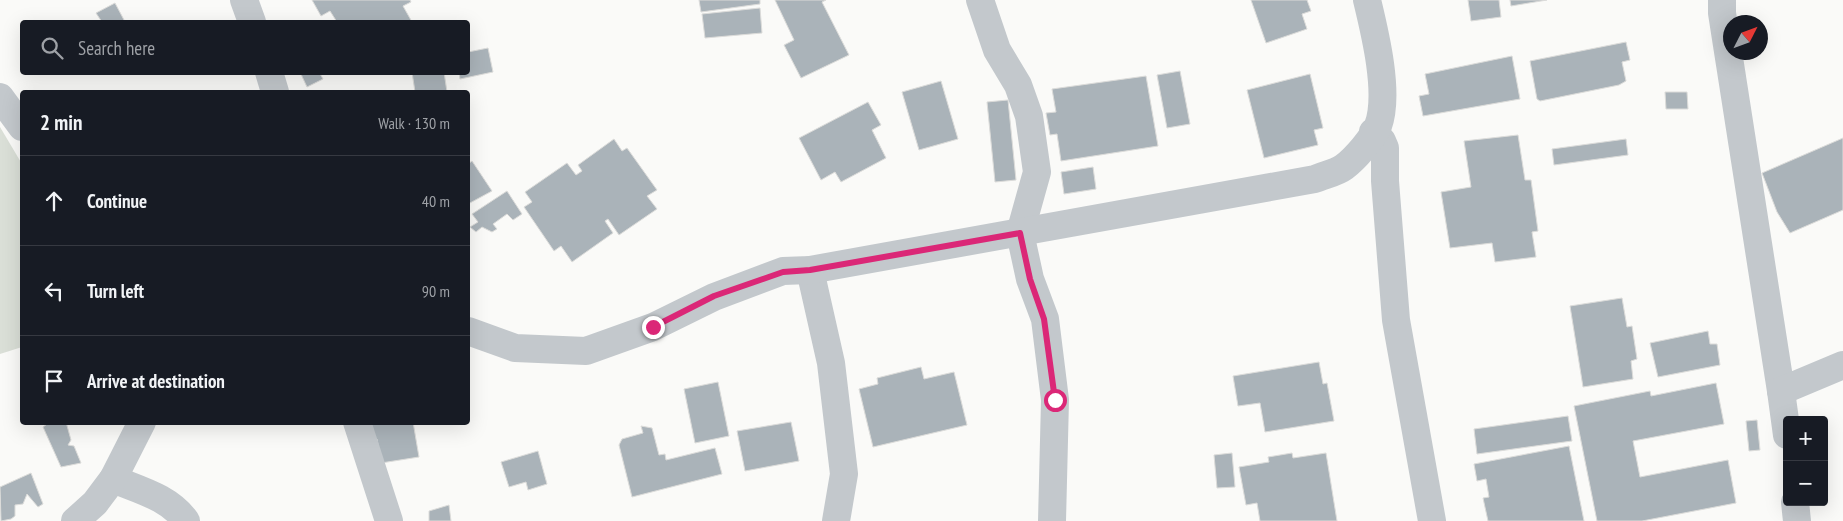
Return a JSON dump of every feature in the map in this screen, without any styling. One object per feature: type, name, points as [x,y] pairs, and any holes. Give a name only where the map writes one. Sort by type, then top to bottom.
[{"type":"street","points":[[244,0],[251,20]]},
{"type":"street","points":[[980,0],[996,50],[1018,85],[1028,116],[1037,172],[1020,233],[1030,279],[1044,319],[1055,400],[1052,521]]},
{"type":"street","points":[[470,332],[515,348],[586,351],[653,327],[714,296],[783,272],[810,270],[1020,233],[1315,178],[1343,168],[1365,145],[1378,125],[1382,96],[1378,45],[1367,0]]},
{"type":"street","points":[[1722,0],[1722,13],[1784,416]]},
{"type":"street","points":[[269,75],[274,90]]},
{"type":"street","points":[[0,97],[20,124]]},
{"type":"street","points":[[1373,132],[1382,141],[1385,148],[1385,181],[1396,320],[1432,521]]},
{"type":"street","points":[[810,270],[831,363],[844,474],[836,521]]},
{"type":"street","points":[[1781,391],[1843,365]]},
{"type":"street","points":[[74,521],[95,503],[113,479],[140,425]]},
{"type":"street","points":[[358,425],[390,521]]},
{"type":"street","points":[[113,479],[158,497],[174,507],[186,521]]},
{"type":"street","points":[[1795,506],[1797,521]]},
{"type":"shaded area","points":[[0,127],[20,161],[20,348],[0,354]]},
{"type":"building","points":[[312,0],[410,0],[411,2],[403,6],[411,20],[336,20],[330,11],[321,16]]},
{"type":"building","points":[[699,0],[760,0],[760,4],[701,12]]},
{"type":"building","points":[[775,0],[826,0],[822,2],[849,55],[801,78],[784,45],[794,40]]},
{"type":"building","points":[[1251,0],[1307,0],[1311,11],[1302,14],[1307,29],[1266,43]]},
{"type":"building","points":[[1468,0],[1499,0],[1501,17],[1471,21]]},
{"type":"building","points":[[1510,0],[1547,0],[1511,6]]},
{"type":"building","points":[[115,3],[124,20],[101,20],[96,13]]},
{"type":"building","points":[[760,8],[762,33],[705,38],[702,14]]},
{"type":"building","points":[[1626,42],[1630,60],[1622,62],[1626,81],[1619,85],[1540,101],[1537,99],[1530,61]]},
{"type":"building","points":[[488,48],[493,72],[460,79],[459,75],[470,75],[470,52]]},
{"type":"building","points":[[1512,56],[1520,99],[1423,116],[1419,96],[1429,94],[1425,74]]},
{"type":"building","points":[[1180,71],[1190,124],[1167,128],[1157,75]]},
{"type":"building","points":[[1310,74],[1323,128],[1314,130],[1318,145],[1264,158],[1247,90]]},
{"type":"building","points":[[301,75],[321,75],[323,79],[307,87]]},
{"type":"building","points":[[412,75],[444,75],[447,90],[415,90]]},
{"type":"building","points":[[1146,76],[1158,146],[1061,161],[1057,134],[1050,135],[1046,113],[1056,112],[1052,89]]},
{"type":"building","points":[[941,81],[958,139],[919,150],[902,92]]},
{"type":"building","points":[[1665,92],[1687,92],[1688,109],[1666,109]]},
{"type":"building","points":[[1008,100],[1016,180],[995,182],[987,102]]},
{"type":"building","points":[[868,102],[881,125],[872,130],[886,158],[841,182],[835,172],[821,180],[799,138]]},
{"type":"building","points":[[1518,135],[1525,180],[1531,180],[1538,231],[1532,232],[1536,257],[1495,262],[1492,243],[1450,248],[1441,192],[1471,187],[1464,141]]},
{"type":"building","points":[[1843,138],[1843,210],[1790,233],[1777,212],[1762,173]]},
{"type":"building","points":[[614,139],[622,151],[627,148],[657,190],[647,196],[657,209],[619,235],[608,219],[605,221],[613,233],[572,262],[561,246],[554,251],[524,207],[532,202],[525,192],[567,163],[576,175],[582,171],[578,165]]},
{"type":"building","points":[[1626,139],[1628,155],[1554,165],[1552,149]]},
{"type":"building","points":[[472,161],[492,191],[470,203],[470,162]]},
{"type":"building","points":[[1093,167],[1096,189],[1064,194],[1061,172]]},
{"type":"building","points":[[507,191],[522,214],[513,220],[507,214],[493,224],[497,229],[492,232],[482,227],[476,232],[470,227],[478,222],[472,214]]},
{"type":"building","points":[[1622,298],[1627,327],[1632,326],[1637,359],[1631,361],[1633,379],[1583,387],[1570,306]]},
{"type":"building","points":[[1708,331],[1710,344],[1717,344],[1720,365],[1658,377],[1650,343]]},
{"type":"building","points":[[1319,362],[1323,384],[1327,383],[1334,421],[1265,432],[1260,403],[1238,406],[1233,376]]},
{"type":"building","points":[[921,367],[924,379],[954,372],[967,425],[873,447],[859,389],[878,384],[877,378]]},
{"type":"building","points":[[718,382],[729,436],[695,443],[684,389]]},
{"type":"building","points":[[1716,383],[1724,424],[1633,441],[1640,477],[1728,460],[1736,503],[1642,521],[1597,521],[1574,406],[1650,391],[1651,396]]},
{"type":"building","points":[[1568,416],[1572,441],[1477,454],[1474,429]]},
{"type":"building","points":[[1757,420],[1760,450],[1749,451],[1746,421]]},
{"type":"building","points":[[791,422],[799,461],[745,471],[737,431]]},
{"type":"building","points":[[46,425],[67,425],[71,440],[68,445],[74,446],[81,463],[61,467],[43,427]]},
{"type":"building","points":[[370,425],[414,425],[419,457],[381,463],[377,439],[371,437]]},
{"type":"building","points":[[641,426],[652,428],[659,455],[665,454],[666,460],[715,448],[722,474],[632,497],[619,445],[622,439],[643,433]]},
{"type":"building","points":[[1569,446],[1584,521],[1488,521],[1483,498],[1489,497],[1486,479],[1477,481],[1474,464]]},
{"type":"building","points":[[538,451],[547,484],[528,490],[526,482],[509,487],[501,462]]},
{"type":"building","points":[[1232,453],[1235,487],[1217,488],[1214,455]]},
{"type":"building","points":[[1292,453],[1293,458],[1326,453],[1337,521],[1260,521],[1257,503],[1246,505],[1239,467],[1269,462],[1268,457]]},
{"type":"building","points":[[31,473],[43,504],[38,507],[27,494],[23,504],[15,505],[15,516],[1,521],[0,487]]},
{"type":"building","points":[[449,505],[451,521],[429,521],[429,511]]},
{"type":"route","points":[[653,327],[714,296],[783,272],[810,270],[1020,233],[1030,279],[1044,319],[1055,400]]}]
